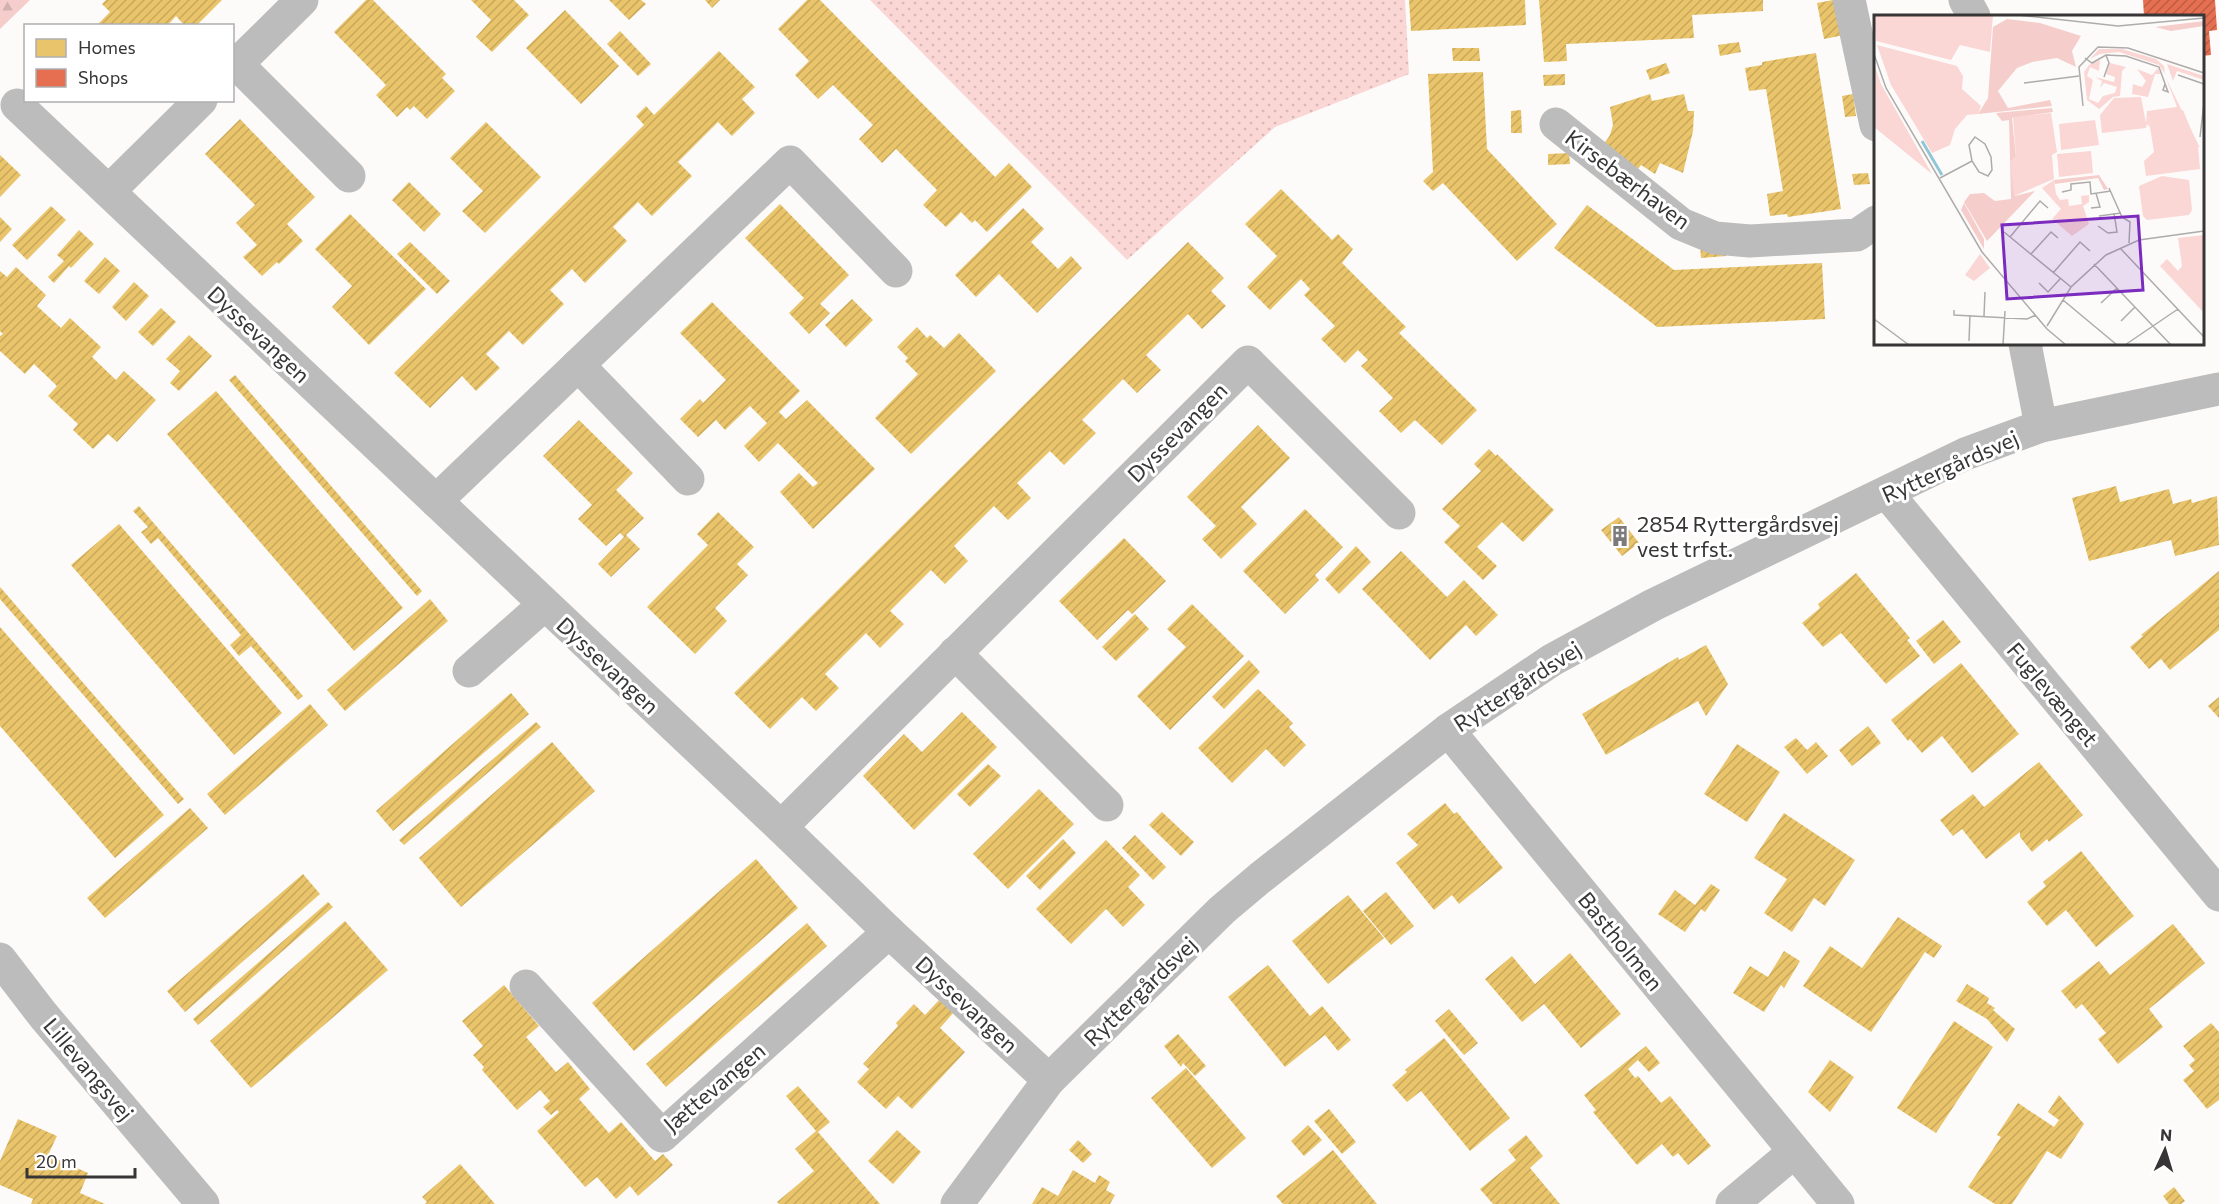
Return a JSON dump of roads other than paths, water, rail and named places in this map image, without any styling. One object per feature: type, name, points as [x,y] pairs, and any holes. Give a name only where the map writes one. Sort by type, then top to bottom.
[{"type":"street","points":[[302,0],[235,66],[349,176]]},
{"type":"street","points":[[1849,0],[1874,120]]},
{"type":"street","points":[[1965,0],[1973,15]]},
{"type":"street","points":[[109,192],[199,102]]},
{"type":"street","name":"Dyssevangen","points":[[17,105],[781,827],[889,932],[1049,1080]]},
{"type":"street","name":"Kirsebærhaven","points":[[1556,124],[1681,224],[1715,238],[1750,241],[1857,235],[1874,223]]},
{"type":"street","points":[[436,501],[790,162],[896,271]]},
{"type":"street","points":[[2025,345],[2041,426]]},
{"type":"street","name":"Dyssevangen","points":[[781,827],[1248,362],[1399,513]]},
{"type":"street","points":[[578,365],[688,479]]},
{"type":"street","name":"Ryttergårdsvej","points":[[957,1204],[1049,1080],[1222,910],[1448,730],[1552,660],[1643,610],[1965,454],[2041,426],[2219,389]]},
{"type":"street","name":"Fuglevænget","points":[[1887,493],[2219,895]]},
{"type":"street","points":[[469,671],[544,605]]},
{"type":"street","points":[[955,653],[1107,805]]},
{"type":"street","name":"Bastholmen","points":[[1448,730],[1838,1204]]},
{"type":"street","name":"Jættevangen","points":[[526,986],[662,1136],[889,932]]},
{"type":"street","name":"Lillevangsvej","points":[[0,959],[43,1015],[203,1204]]},
{"type":"street","points":[[1732,1204],[1794,1152]]},
{"type":"place","name":"2854 Ryttergårdsvej vest trfst.","points":[[1620,536]]}]
